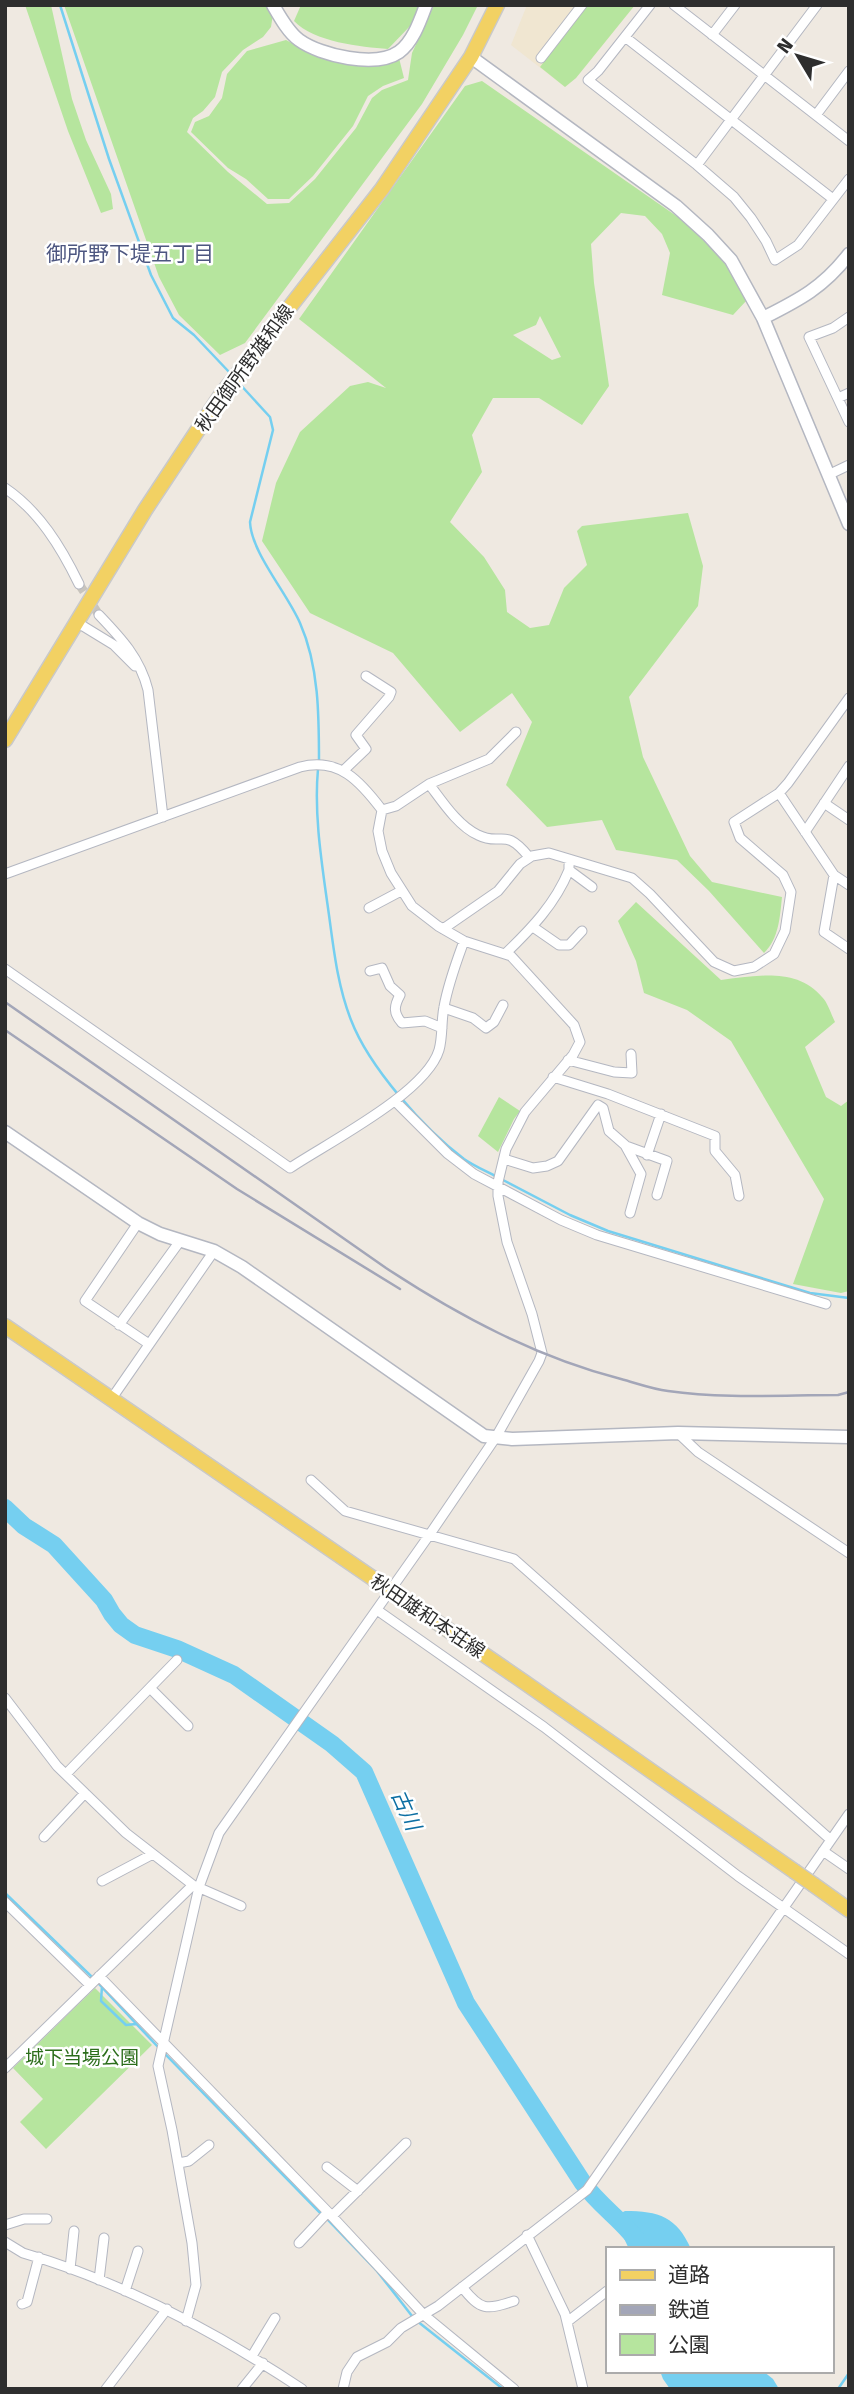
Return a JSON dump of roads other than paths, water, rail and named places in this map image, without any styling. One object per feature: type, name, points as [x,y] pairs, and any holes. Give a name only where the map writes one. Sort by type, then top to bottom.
[{"type":"main road","name":"秋田御所野雄和線","points":[[5,740],[145,510],[221,395],[382,189],[471,57],[497,5]]},
{"type":"main road","name":"秋田雄和本荘線","points":[[5,1326],[849,1910]]},
{"type":"street","points":[[273,5],[292,33],[320,52],[382,59],[403,48],[415,31],[426,5]]},
{"type":"street","points":[[541,58],[582,5]]},
{"type":"street","points":[[650,5],[588,80],[697,164],[741,205],[766,241],[775,260],[798,244],[849,179]]},
{"type":"street","points":[[674,5],[849,141]]},
{"type":"street","points":[[712,35],[735,5]]},
{"type":"street","points":[[697,164],[817,5]]},
{"type":"street","points":[[625,37],[833,199]]},
{"type":"street","points":[[471,57],[633,174],[690,219],[731,260],[763,318],[849,524]]},
{"type":"street","points":[[816,115],[849,71]]},
{"type":"street","points":[[763,318],[811,292],[833,274],[849,254]]},
{"type":"street","points":[[849,317],[833,328],[809,337],[849,422]]},
{"type":"street","points":[[838,398],[849,393]]},
{"type":"street","points":[[828,475],[849,465]]},
{"type":"street","points":[[5,488],[29,505],[79,583]]},
{"type":"street","points":[[99,615],[127,645],[143,671],[148,690],[163,817]]},
{"type":"street","points":[[78,623],[114,645],[143,671]]},
{"type":"street","points":[[344,770],[366,749],[356,735],[391,692],[366,676]]},
{"type":"street","points":[[569,865],[632,878],[714,962],[734,971],[754,967],[774,954],[785,930],[791,892],[783,875],[740,838],[734,822],[779,793],[807,759],[849,698]]},
{"type":"street","points":[[382,810],[396,806],[429,784],[489,759],[516,732]]},
{"type":"street","points":[[5,874],[266,779],[318,764],[344,770],[382,810]]},
{"type":"street","points":[[805,832],[849,766]]},
{"type":"street","points":[[429,784],[449,810],[475,835],[508,838],[520,846],[529,858]]},
{"type":"street","points":[[779,793],[834,875],[849,885]]},
{"type":"street","points":[[824,803],[849,820]]},
{"type":"street","points":[[186,2320],[196,2285],[179,2163],[158,2066],[196,1886],[219,1833],[496,1437],[542,1353],[532,1314],[507,1242],[498,1184],[506,1149],[525,1112],[580,1042],[574,1025],[511,956],[464,941],[412,906],[401,891],[382,851],[378,831],[382,810]]},
{"type":"street","points":[[443,929],[498,891],[520,863],[529,858],[549,853],[569,865],[592,887]]},
{"type":"street","points":[[505,954],[533,927],[560,893],[569,865]]},
{"type":"street","points":[[834,875],[824,932],[849,949]]},
{"type":"street","points":[[369,908],[401,891]]},
{"type":"street","points":[[533,927],[559,945],[569,945],[582,931]]},
{"type":"street","points":[[5,969],[290,1167],[399,1098],[430,1067],[439,1050],[452,973],[464,941]]},
{"type":"street","points":[[370,971],[382,968],[390,986],[400,995],[395,1004],[395,1015],[402,1023],[425,1021],[442,1028]]},
{"type":"street","points":[[444,1008],[473,1018],[486,1028],[494,1022],[503,1005]]},
{"type":"street","points":[[568,1060],[589,1067],[632,1073],[631,1054]]},
{"type":"street","points":[[553,1077],[661,1114],[715,1136],[715,1151],[735,1175],[739,1196]]},
{"type":"street","points":[[504,1159],[533,1168],[558,1161],[598,1105],[600,1092]]},
{"type":"street","points":[[399,1098],[448,1154],[474,1174],[597,1235],[826,1304]]},
{"type":"street","points":[[598,1105],[603,1108],[609,1131],[625,1145],[667,1161],[657,1195]]},
{"type":"street","points":[[647,1155],[661,1114]]},
{"type":"street","points":[[5,1132],[117,1206],[138,1223],[160,1234],[214,1251],[242,1267],[484,1436],[512,1439],[678,1433],[849,1437]]},
{"type":"street","points":[[625,1145],[641,1174],[630,1213]]},
{"type":"street","points":[[138,1223],[85,1301],[149,1344]]},
{"type":"street","points":[[119,1325],[180,1241]]},
{"type":"street","points":[[112,1398],[214,1251]]},
{"type":"street","points":[[678,1433],[698,1452],[849,1553]]},
{"type":"street","points":[[311,1480],[345,1511],[514,1559],[831,1840]]},
{"type":"street","points":[[377,1610],[544,1727],[783,1909],[849,1954]]},
{"type":"street","points":[[66,1774],[177,1661]]},
{"type":"street","points":[[150,1688],[188,1726]]},
{"type":"street","points":[[5,1698],[66,1774],[126,1833],[196,1886],[241,1906]]},
{"type":"street","points":[[44,1837],[85,1793]]},
{"type":"street","points":[[343,2389],[347,2372],[357,2357],[387,2342],[401,2328],[420,2318],[462,2287],[587,2190],[849,1815]]},
{"type":"street","points":[[823,1851],[849,1869]]},
{"type":"street","points":[[102,1881],[153,1854]]},
{"type":"street","points":[[5,2068],[196,1886]]},
{"type":"street","points":[[5,1902],[95,1980],[163,2048],[326,2216],[420,2318],[514,2389]]},
{"type":"street","points":[[299,2243],[326,2216],[358,2191],[406,2143]]},
{"type":"street","points":[[179,2163],[189,2161],[209,2145]]},
{"type":"street","points":[[327,2167],[358,2191]]},
{"type":"street","points":[[5,2225],[24,2218],[47,2219]]},
{"type":"street","points":[[70,2269],[74,2231]]},
{"type":"street","points":[[527,2235],[567,2322],[583,2389]]},
{"type":"street","points":[[99,2280],[104,2238]]},
{"type":"street","points":[[5,2242],[12,2248],[167,2309],[252,2356],[302,2389]]},
{"type":"street","points":[[125,2291],[138,2251]]},
{"type":"street","points":[[22,2304],[27,2302],[39,2258]]},
{"type":"street","points":[[462,2287],[473,2301],[482,2307],[491,2308],[514,2301]]},
{"type":"street","points":[[567,2322],[606,2292]]},
{"type":"street","points":[[106,2389],[167,2309]]},
{"type":"street","points":[[252,2356],[275,2318]]},
{"type":"street","points":[[242,2389],[263,2363]]},
{"type":"water","points":[[625,2211],[648,2212],[666,2218],[680,2230],[690,2247],[628,2247],[621,2232],[619,2214]]},
{"type":"water","points":[[661,2373],[766,2373],[779,2389],[670,2389]]},
{"type":"waterway","points":[[60,5],[109,159],[151,275],[173,318],[194,335],[230,373]]},
{"type":"waterway","points":[[237,381],[270,417],[273,430],[250,522],[256,546],[294,611],[311,656],[317,691],[319,762]]},
{"type":"waterway","points":[[318,769],[322,868],[338,976],[351,1020],[384,1077],[415,1114],[464,1159],[497,1177]]},
{"type":"waterway","points":[[503,1180],[570,1215],[608,1231],[810,1293],[849,1298]]},
{"type":"waterway","name":"古川","points":[[5,1508],[24,1526],[54,1545],[104,1600],[121,1625],[135,1635],[177,1649],[234,1675],[332,1744],[364,1772],[466,2003],[583,2183],[641,2247]]},
{"type":"waterway","points":[[5,1893],[93,1978]]},
{"type":"waterway","points":[[98,1983],[158,2047]]},
{"type":"waterway","points":[[102,1986],[101,2001],[126,2025],[136,2024]]},
{"type":"waterway","points":[[165,2054],[322,2215]]},
{"type":"waterway","points":[[327,2219],[377,2271],[412,2316]]},
{"type":"waterway","points":[[417,2321],[503,2389]]},
{"type":"waterway","points":[[838,2389],[849,2373]]},
{"type":"tunnel","points":[[79,584],[99,615]]},
{"type":"railway","points":[[5,1002],[386,1268],[470,1318],[529,1347],[589,1370],[662,1390],[732,1396],[838,1395],[849,1392]]},
{"type":"railway","points":[[5,1030],[237,1189],[400,1289]]},
{"type":"district","name":"御所野下堤五丁目","points":[[130,254]]},
{"type":"park label","name":"城下当場公園","points":[[82,2057]]}]
